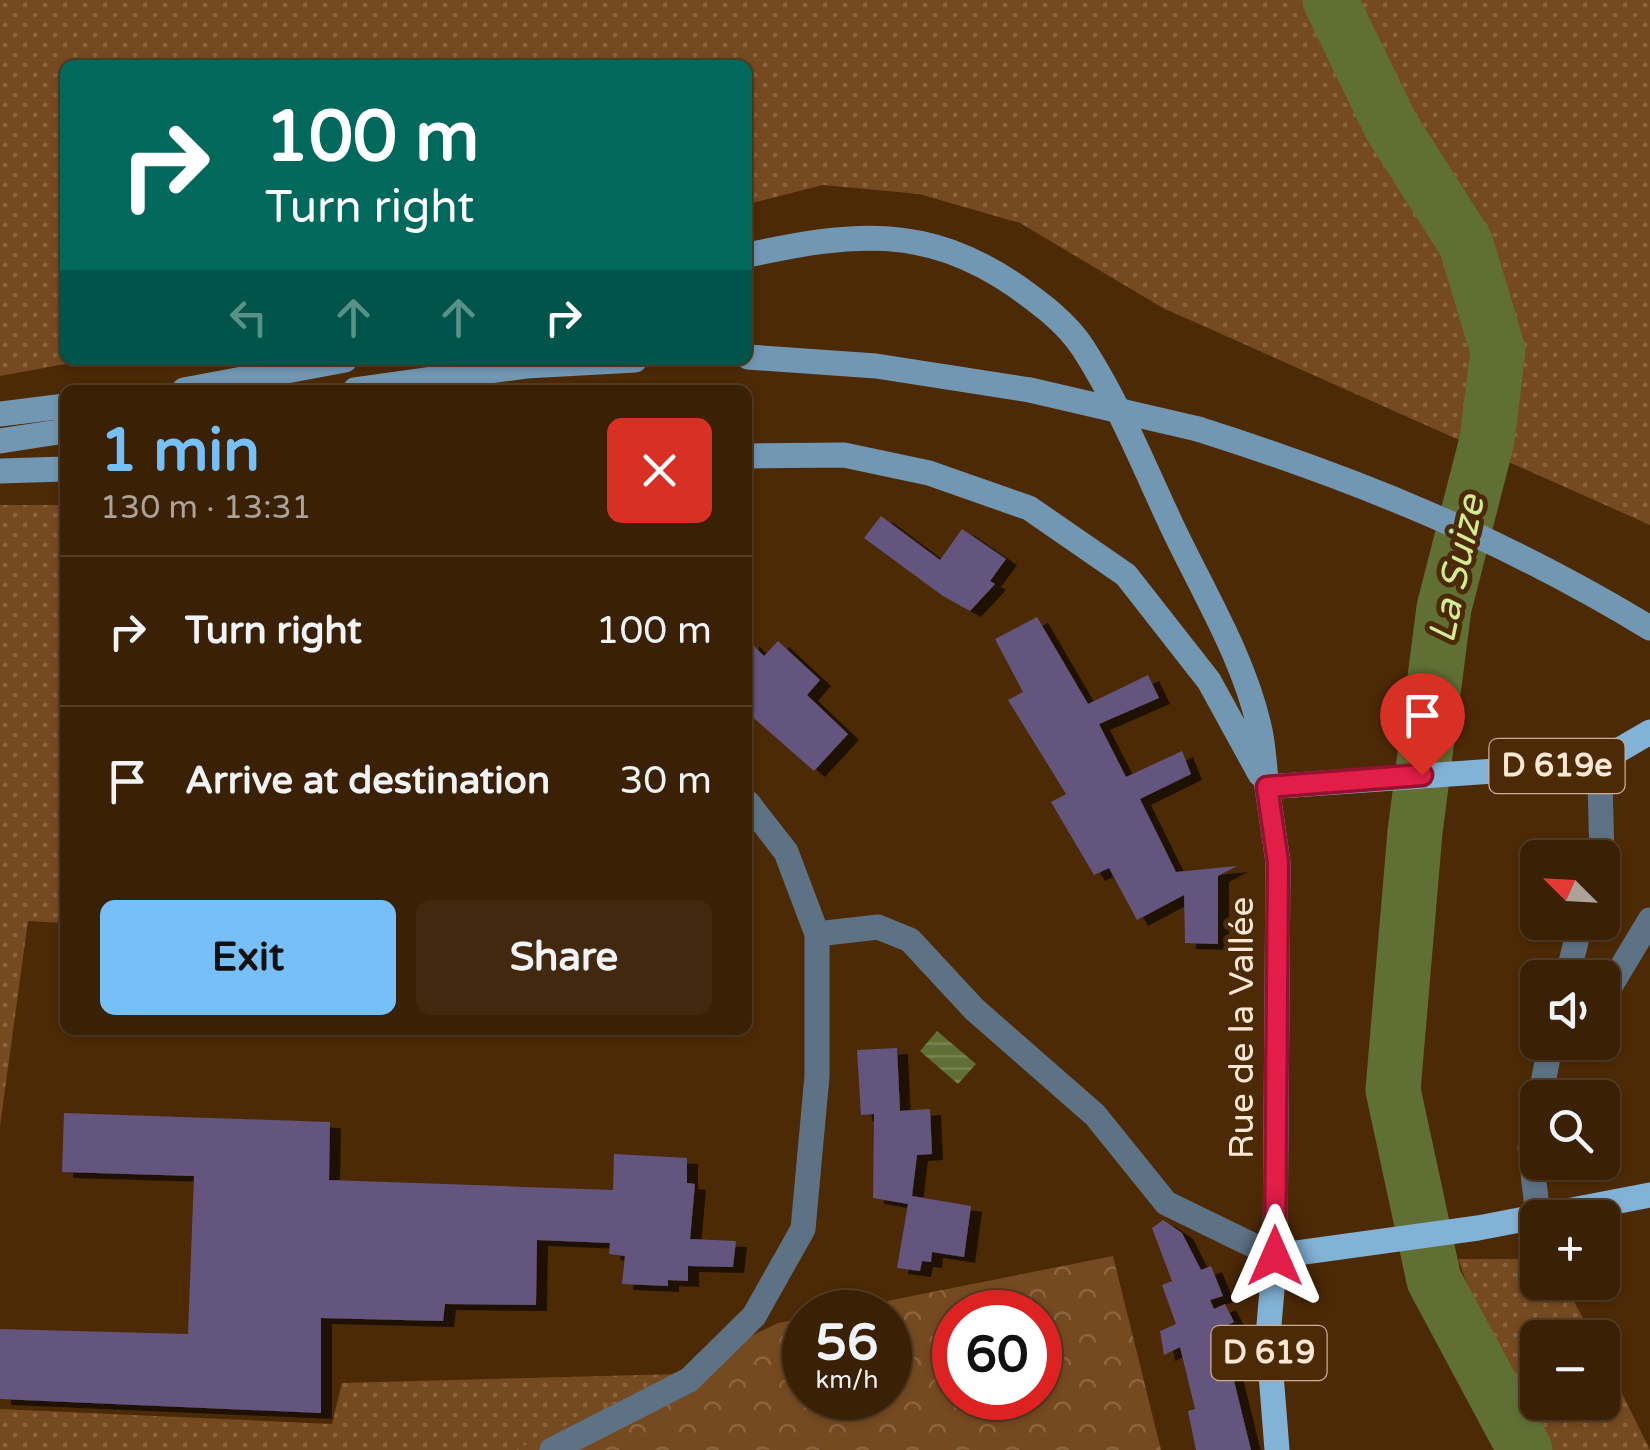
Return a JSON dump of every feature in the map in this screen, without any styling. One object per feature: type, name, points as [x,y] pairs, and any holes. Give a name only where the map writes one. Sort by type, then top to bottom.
[{"type":"main road","points":[[752,254],[828,238],[894,237],[944,246],[985,265],[1058,318],[1081,345],[1140,448],[1234,654],[1259,726],[1267,787]]},
{"type":"main road","points":[[752,358],[876,366],[1030,390],[1198,429],[1379,490],[1479,534],[1650,628]]},
{"type":"main road","points":[[211,385],[318,365]]},
{"type":"main road","points":[[391,385],[544,365]]},
{"type":"main road","points":[[0,414],[60,407]]},
{"type":"main road","points":[[0,441],[60,433]]},
{"type":"main road","points":[[752,456],[844,455],[929,473],[1029,508],[1126,575],[1209,681],[1267,787]]},
{"type":"main road","points":[[0,471],[60,469]]},
{"type":"main road","name":"D 619e","points":[[1267,787],[1595,764],[1650,732]]},
{"type":"main road","name":"Rue de la Vallée","points":[[1267,787],[1278,862],[1275,1256],[1268,1336],[1278,1450]]},
{"type":"main road","points":[[1620,1201],[1650,1195]]},
{"type":"main road","points":[[1275,1256],[1520,1220]]},
{"type":"street","points":[[1595,764],[1600,781],[1602,840]]},
{"type":"street","points":[[552,1450],[688,1380],[754,1316],[802,1229],[817,1076],[817,934],[786,852],[752,808]]},
{"type":"street","points":[[1620,970],[1650,920]]},
{"type":"street","points":[[817,934],[878,927],[910,940],[974,1009],[1095,1116],[1166,1203],[1275,1256]]},
{"type":"green space","points":[[0,0],[1650,0],[1650,525],[1163,308],[1020,223],[919,194],[823,185],[752,203],[752,60],[60,60],[60,365],[0,376]]},
{"type":"green space","points":[[0,505],[60,505],[60,923],[28,921],[0,1126]]},
{"type":"green space","points":[[1113,1256],[1161,1450],[515,1450],[782,1322],[782,1420],[912,1420],[912,1296],[932,1292],[932,1420],[1062,1420],[1062,1290],[942,1290]]},
{"type":"green space","points":[[1458,1259],[1520,1259],[1520,1300],[1573,1300],[1584,1320],[1520,1320],[1520,1420],[1620,1420],[1620,1389],[1650,1450],[1527,1450]]},
{"type":"green space","points":[[680,1374],[515,1450],[0,1450],[0,1409],[332,1424],[342,1383]]},
{"type":"shaded area","points":[[937,1031],[976,1064],[958,1084],[920,1051]]},
{"type":"building","points":[[881,516],[940,560],[962,529],[1006,559],[990,581],[995,584],[970,611],[943,596],[864,538]]},
{"type":"building","points":[[1037,617],[1088,704],[1148,675],[1159,698],[1099,724],[1126,777],[1182,751],[1191,774],[1140,799],[1176,872],[1237,866],[1218,876],[1218,944],[1185,943],[1184,895],[1137,920],[1109,868],[1094,875],[1051,802],[1066,794],[1008,700],[1023,692],[995,639]]},
{"type":"building","points":[[778,641],[820,680],[807,695],[848,734],[814,771],[752,717],[752,644],[764,656]]},
{"type":"building","points":[[897,1048],[900,1111],[930,1109],[932,1154],[917,1155],[912,1196],[971,1206],[964,1257],[932,1252],[931,1262],[922,1261],[920,1271],[897,1268],[908,1204],[873,1198],[874,1114],[861,1115],[857,1050]]},
{"type":"building","points":[[64,1113],[330,1122],[329,1180],[613,1190],[614,1154],[687,1158],[687,1183],[695,1184],[690,1239],[736,1241],[733,1267],[688,1266],[688,1281],[668,1280],[668,1286],[622,1284],[625,1256],[609,1254],[610,1243],[537,1240],[536,1305],[445,1304],[443,1321],[321,1318],[321,1413],[0,1399],[0,1329],[188,1334],[194,1176],[62,1172]]},
{"type":"building","points":[[1163,1220],[1182,1233],[1201,1270],[1211,1266],[1223,1296],[1210,1300],[1214,1309],[1225,1304],[1234,1322],[1221,1328],[1251,1450],[1196,1450],[1188,1411],[1195,1409],[1180,1347],[1164,1355],[1160,1331],[1176,1324],[1162,1285],[1172,1281],[1152,1228]]},
{"type":"waterway","name":"La Suize","points":[[1330,0],[1391,126],[1466,244],[1498,351],[1487,440],[1444,608],[1415,832],[1393,1090],[1434,1280],[1525,1450]]},
{"type":"route","points":[[1275,1256],[1278,862],[1267,787],[1422,775]]}]
